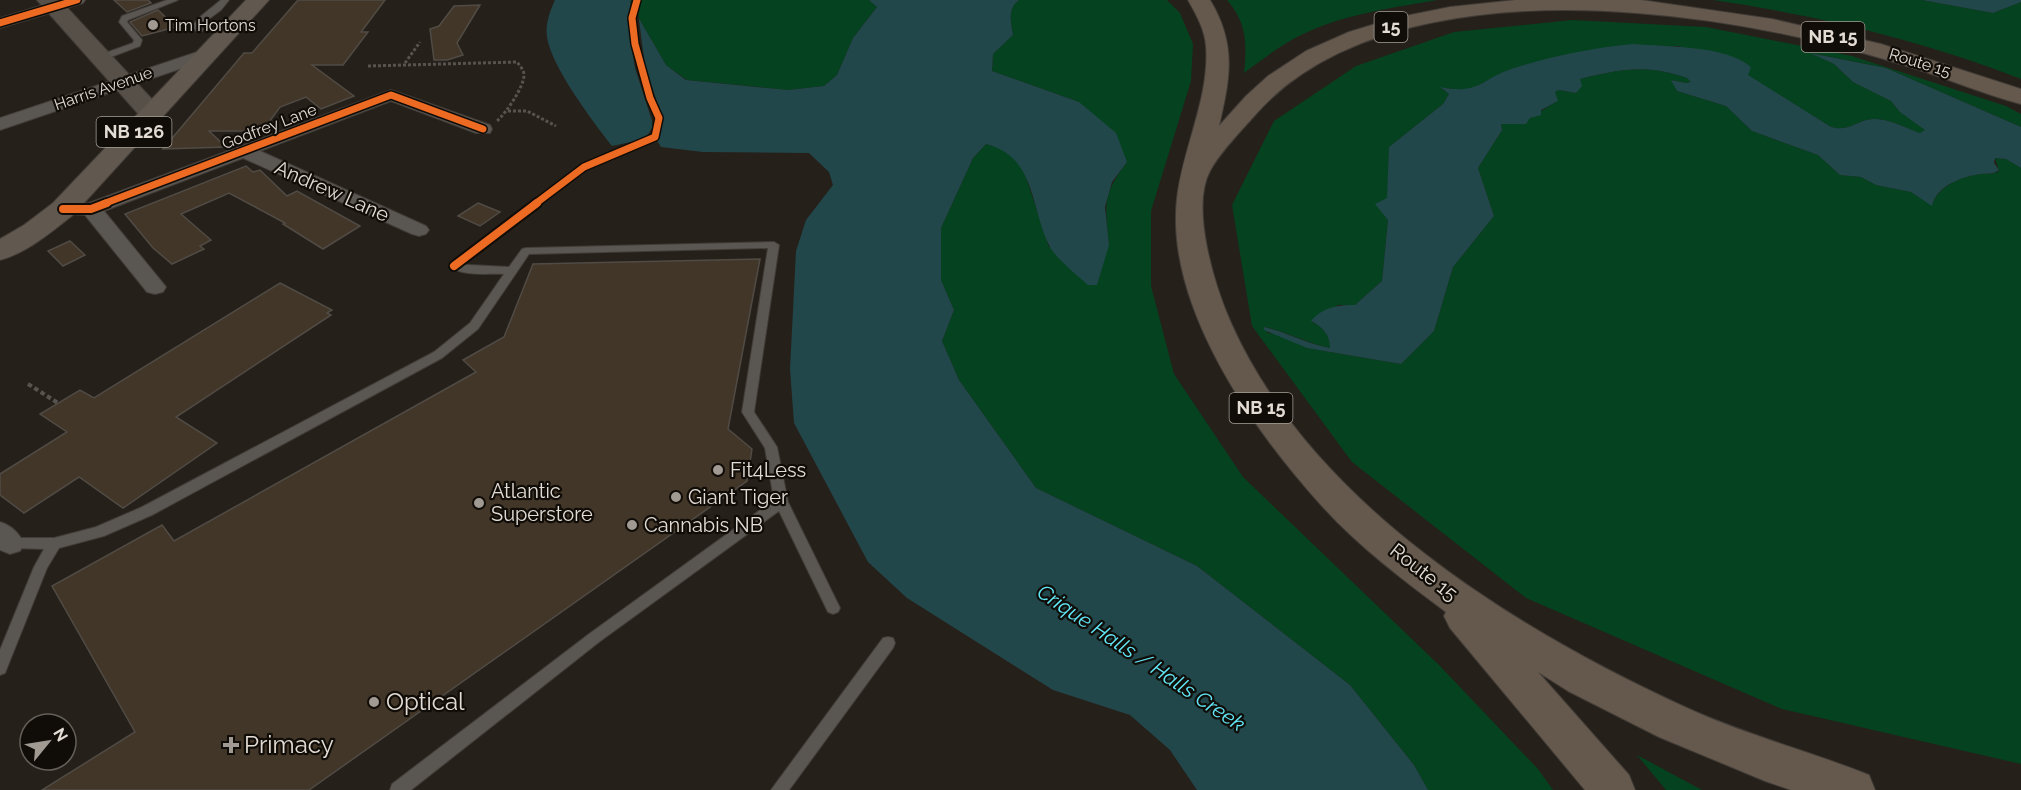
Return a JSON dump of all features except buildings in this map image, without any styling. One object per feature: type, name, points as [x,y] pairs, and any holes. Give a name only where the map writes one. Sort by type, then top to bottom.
[{"type":"highway","name":"NB 15","points":[[1194,172],[1213,89],[1218,45],[1198,0]]},
{"type":"highway","name":"NB 15","points":[[1570,0],[1639,6]]},
{"type":"highway","name":"15","points":[[1194,172],[1249,106],[1277,80],[1310,59],[1348,41],[1422,19],[1481,9],[1531,5],[1639,6]]},
{"type":"highway","name":"Route 15","points":[[1639,6],[1747,20],[1837,38],[1907,57],[2021,97]]},
{"type":"highway","name":"Route 15","points":[[1194,172],[1191,243],[1199,286],[1239,373],[1272,423],[1316,476],[1370,531],[1437,585],[1538,653],[1656,716],[1787,770],[1853,790]]},
{"type":"highway","name":"NB 15","points":[[1437,585],[1612,790]]},
{"type":"main road","name":"NB 126","points":[[0,251],[34,231],[63,209],[258,0]]},
{"type":"main road","points":[[51,3],[151,113]]},
{"type":"street","points":[[0,23],[51,3],[77,0]]},
{"type":"street","name":"Harris Avenue","points":[[0,124],[206,54]]},
{"type":"street","name":"Godfrey Lane","points":[[63,209],[91,209],[391,95],[483,129]]},
{"type":"street","name":"Andrew Lane","points":[[245,152],[418,230]]},
{"type":"street","points":[[91,209],[155,287]]},
{"type":"lane","points":[[100,58],[137,44],[138,40],[123,22],[125,18],[174,0]]},
{"type":"lane","points":[[199,29],[196,26],[199,21],[210,15],[225,0]]},
{"type":"lane","points":[[5,538],[54,544],[99,532],[147,511],[438,355],[474,326],[526,251],[774,244],[748,412],[771,447],[781,502],[833,608]]},
{"type":"lane","points":[[454,266],[463,269],[512,272]]},
{"type":"lane","points":[[398,790],[594,638],[781,502]]},
{"type":"lane","points":[[0,668],[41,567],[54,544]]},
{"type":"lane","points":[[779,790],[888,643]]},
{"type":"path","points":[[404,64],[420,42]]},
{"type":"path","points":[[369,66],[517,62],[523,68],[524,76],[504,117],[483,129]]},
{"type":"path","points":[[507,111],[527,111],[556,126]]},
{"type":"path","points":[[28,384],[58,403]]},
{"type":"green space","points":[[631,0],[869,0],[877,7],[853,38],[837,75],[824,86],[788,90],[687,80],[666,65],[630,3]]},
{"type":"green space","points":[[1019,0],[1167,0],[1180,13],[1193,44],[1191,81],[1151,211],[1151,286],[1174,374],[1243,477],[1439,665],[1538,769],[1553,790],[1428,790],[1414,765],[1350,685],[1197,566],[1036,488],[959,380],[942,341],[954,310],[941,280],[941,228],[973,158],[986,144],[1003,148],[1023,168],[1049,247],[1109,245],[1107,201],[1113,183],[1127,162],[1079,102],[992,71],[993,54],[1013,35],[1011,12]]},
{"type":"green space","points":[[1227,0],[1437,0],[1362,14],[1325,25],[1284,45],[1244,73],[1244,34],[1239,17]]},
{"type":"green space","points":[[1713,0],[1922,0],[1993,13],[2021,2],[2021,79],[1908,41],[1831,22]]},
{"type":"green space","points":[[1572,20],[1706,27],[1852,56],[2006,106],[2021,114],[2021,127],[1886,68],[1811,53],[1834,64],[1853,82],[1891,101],[1900,112],[1926,130],[1920,133],[1879,119],[1867,120],[1844,128],[1831,127],[1747,75],[1679,46],[1511,69],[1469,90],[1441,88],[1449,94],[1443,104],[1389,147],[1388,220],[1382,281],[1355,305],[1338,305],[1312,322],[1325,332],[1331,348],[1265,327],[1268,333],[1278,334],[1307,348],[1401,364],[1434,331],[1453,267],[1494,216],[1478,168],[1502,130],[1501,124],[1530,118],[1557,101],[1555,92],[1559,90],[1576,93],[1580,79],[1634,70],[1659,71],[1687,78],[1691,82],[1672,80],[1677,91],[1726,106],[1752,131],[1818,155],[1840,175],[1861,177],[1876,185],[1911,192],[1932,205],[1945,187],[1974,175],[1997,172],[1999,171],[1995,158],[2006,159],[2021,168],[2021,764],[1782,709],[1526,598],[1352,462],[1252,326],[1232,205],[1274,121],[1356,66],[1454,32]]},
{"type":"green space","points":[[1637,755],[1702,790],[1666,790]]},
{"type":"water","name":"Crique Halls / Halls Creek","points":[[555,0],[631,0],[630,3],[666,65],[686,80],[788,90],[824,86],[837,75],[853,38],[877,7],[869,0],[1019,0],[1011,12],[1013,35],[993,54],[992,71],[1079,102],[1116,133],[1127,162],[1112,182],[1105,207],[1109,245],[1097,285],[1088,285],[1066,266],[1049,245],[1029,185],[1023,171],[1014,160],[1002,150],[986,144],[973,158],[941,228],[941,280],[954,310],[942,341],[959,380],[1036,488],[1197,566],[1350,685],[1414,765],[1428,790],[1197,790],[1170,750],[1130,715],[1053,690],[907,598],[868,562],[794,423],[790,369],[796,251],[806,220],[833,185],[829,172],[809,153],[703,152],[661,147],[655,137],[612,146],[564,78],[550,49],[547,27]]},
{"type":"water","points":[[1922,0],[2021,0],[2021,2],[1993,13]]},
{"type":"water","points":[[1633,44],[1695,48],[1740,60],[1751,67],[1748,75],[1831,127],[1844,128],[1867,120],[1879,119],[1920,133],[1925,130],[1900,112],[1891,101],[1853,82],[1834,64],[1810,53],[1886,68],[2021,127],[2021,168],[2006,159],[1995,158],[1994,163],[1999,170],[1966,177],[1951,183],[1939,193],[1932,206],[1911,192],[1876,185],[1861,177],[1840,175],[1818,155],[1752,131],[1726,106],[1677,91],[1671,80],[1691,82],[1687,78],[1659,71],[1634,70],[1580,79],[1582,86],[1576,93],[1559,90],[1555,92],[1558,101],[1541,110],[1541,115],[1530,118],[1526,124],[1501,124],[1502,130],[1478,168],[1494,216],[1453,267],[1434,331],[1401,364],[1307,348],[1264,330],[1264,327],[1272,329],[1330,348],[1325,332],[1311,321],[1331,308],[1355,305],[1382,281],[1388,220],[1375,204],[1387,198],[1389,147],[1443,104],[1449,94],[1440,87],[1464,89],[1480,85],[1514,68],[1558,56]]},
{"type":"pier","points":[[632,0],[638,12],[645,66],[662,117],[662,127],[656,137],[647,136],[652,128],[652,121],[635,68],[630,38],[629,12]]},
{"type":"cycle path","points":[[0,23],[77,0]]},
{"type":"cycle path","points":[[454,266],[584,167],[655,137],[659,118],[650,98],[635,44],[632,18],[637,0]]},
{"type":"cycle path","points":[[63,209],[91,209],[391,95],[483,129]]},
{"type":"place","name":"Tim Hortons","points":[[153,25]]},
{"type":"place","name":"Fit4Less","points":[[718,470]]},
{"type":"place","name":"Giant Tiger","points":[[676,497]]},
{"type":"place","name":"Atlantic Superstore","points":[[479,503]]},
{"type":"place","name":"Cannabis NB","points":[[632,525]]},
{"type":"place","name":"Optical","points":[[374,702]]},
{"type":"place","name":"Primacy","points":[[231,745]]}]
